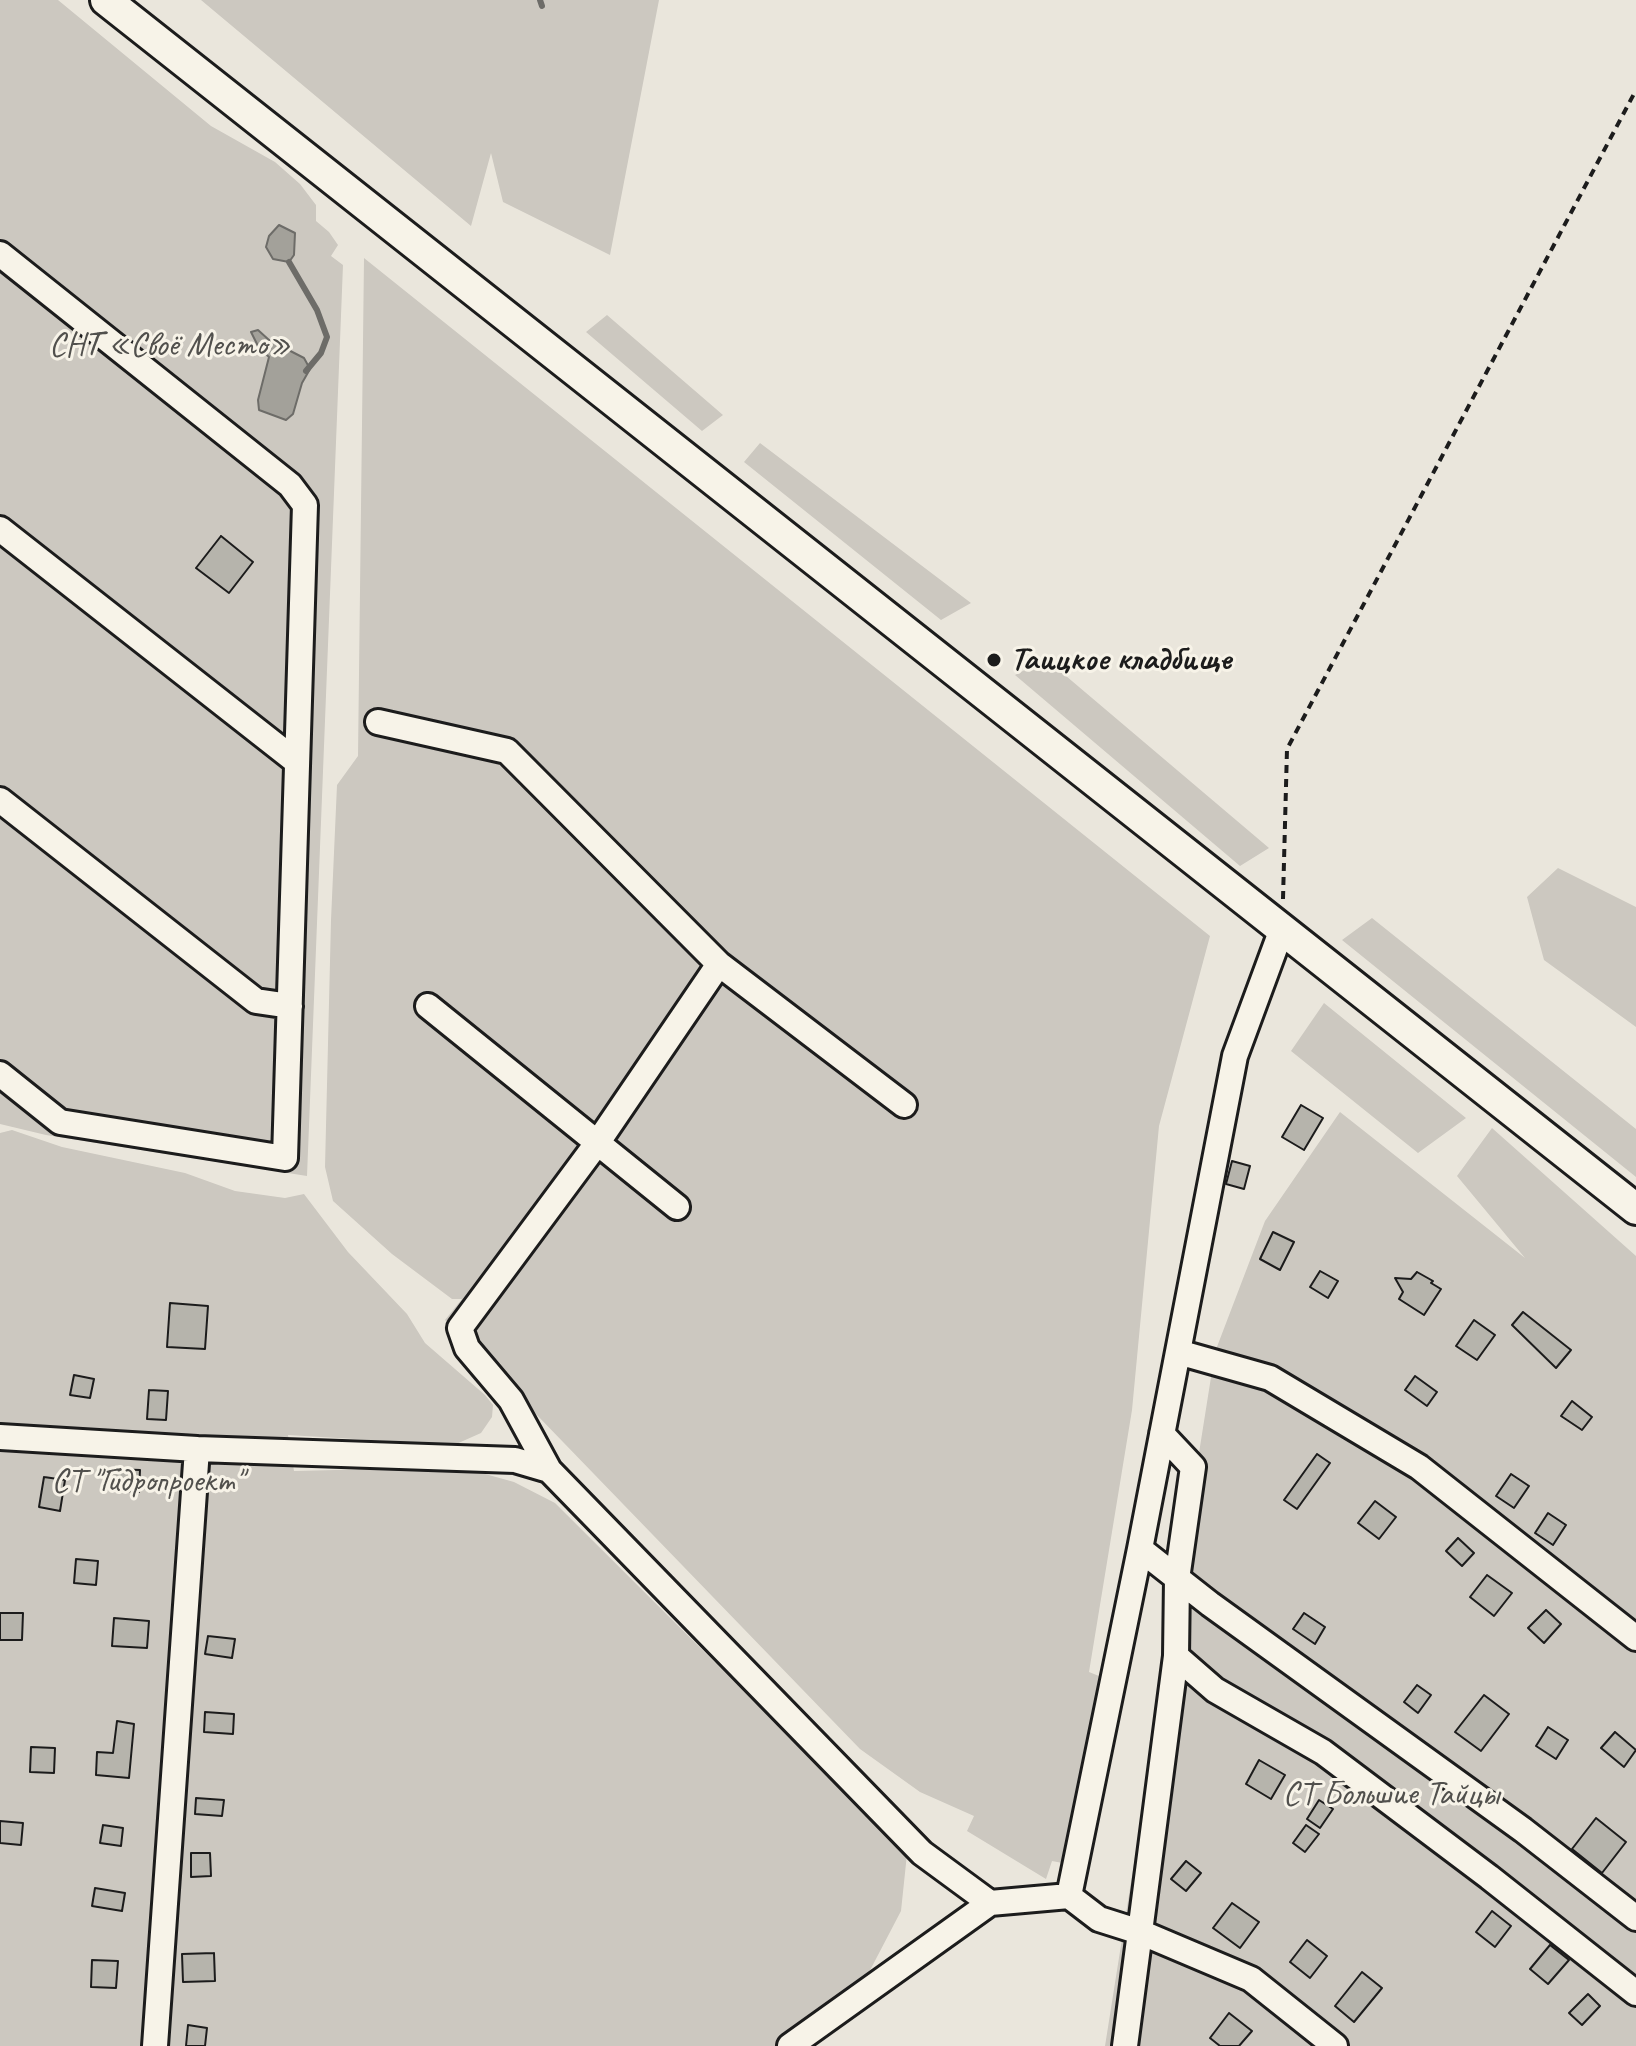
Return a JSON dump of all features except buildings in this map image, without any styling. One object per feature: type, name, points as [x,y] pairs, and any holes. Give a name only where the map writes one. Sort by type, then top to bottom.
[{"type":"main road","points":[[106,0],[1636,1209]]},
{"type":"street","points":[[0,254],[290,485],[305,505],[285,1158],[60,1122],[0,1074]]},
{"type":"street","points":[[0,529],[297,762]]},
{"type":"street","points":[[378,722],[507,751],[719,964],[904,1105]]},
{"type":"street","points":[[0,800],[256,1001],[290,1006]]},
{"type":"street","points":[[1069,1896],[1235,1056],[1282,929]]},
{"type":"street","points":[[719,964],[598,1142],[460,1328],[467,1348],[511,1400],[549,1470],[922,1853],[990,1903]]},
{"type":"street","points":[[428,1006],[677,1207]]},
{"type":"street","points":[[1178,1352],[1270,1378],[1419,1467],[1636,1638]]},
{"type":"street","points":[[1125,2046],[1176,1656],[1177,1579],[1193,1467],[1162,1434]]},
{"type":"street","points":[[0,1437],[197,1449],[515,1460],[549,1470]]},
{"type":"street","points":[[155,2046],[197,1449]]},
{"type":"street","points":[[1140,1549],[1523,1830],[1636,1918]]},
{"type":"street","points":[[1176,1656],[1215,1690],[1335,1761],[1636,1993]]},
{"type":"street","points":[[790,2046],[990,1903],[1069,1896],[1099,1919],[1140,1932],[1251,1979],[1335,2046]]},
{"type":"path","points":[[1282,929],[1287,749],[1636,90]]},
{"type":"green space","name":"СНТ «Своё Место»","points":[[0,0],[58,0],[211,126],[275,162],[300,184],[316,205],[316,221],[338,245],[331,256],[343,265],[307,1176],[46,1135],[0,1124]]},
{"type":"green space","points":[[201,0],[659,0],[610,255],[503,202],[491,153],[471,226]]},
{"type":"green space","points":[[364,258],[1210,936],[1159,1126],[1132,1410],[1089,1672],[1104,1678],[1073,1865],[1052,1861],[1046,1879],[967,1831],[974,1816],[920,1792],[860,1749],[445,1320],[462,1299],[452,1299],[392,1254],[333,1201],[325,1167],[331,920],[337,785],[358,756]]},
{"type":"green space","points":[[607,315],[723,415],[702,431],[586,332]]},
{"type":"green space","points":[[760,443],[971,603],[941,620],[744,462]]},
{"type":"green space","points":[[1046,659],[1269,848],[1240,866],[1015,675]]},
{"type":"green space","points":[[1558,868],[1636,907],[1636,1027],[1544,960],[1527,897]]},
{"type":"green space","points":[[1372,918],[1636,1129],[1636,1177],[1342,940]]},
{"type":"green space","points":[[1324,1003],[1466,1118],[1418,1153],[1291,1051]]},
{"type":"green space","name":"СТ Большие Тайцы","points":[[1340,1112],[1525,1258],[1457,1176],[1492,1128],[1636,1256],[1636,2046],[1105,2046],[1215,1352],[1265,1221]]},
{"type":"green space","name":"СТ \"Гидропроект\"","points":[[12,1130],[62,1147],[185,1173],[235,1191],[285,1198],[304,1194],[348,1252],[407,1314],[425,1343],[493,1405],[492,1417],[481,1433],[454,1445],[288,1435],[294,1471],[460,1467],[514,1482],[555,1503],[907,1854],[901,1911],[866,1978],[775,2046],[0,2046],[0,1133]]},
{"type":"shaded area","points":[[279,225],[295,233],[294,255],[289,262],[273,259],[266,247],[269,236]]},
{"type":"shaded area","points":[[258,330],[269,340],[304,358],[310,369],[302,383],[293,414],[286,420],[259,410],[258,400],[269,357],[259,348],[251,332]]},
{"type":"waterway","points":[[540,0],[542,6]]},
{"type":"waterway","points":[[289,262],[317,310],[327,337],[321,353],[306,371]]},
{"type":"place","name":"Таицкое кладбище","points":[[994,660]]}]
